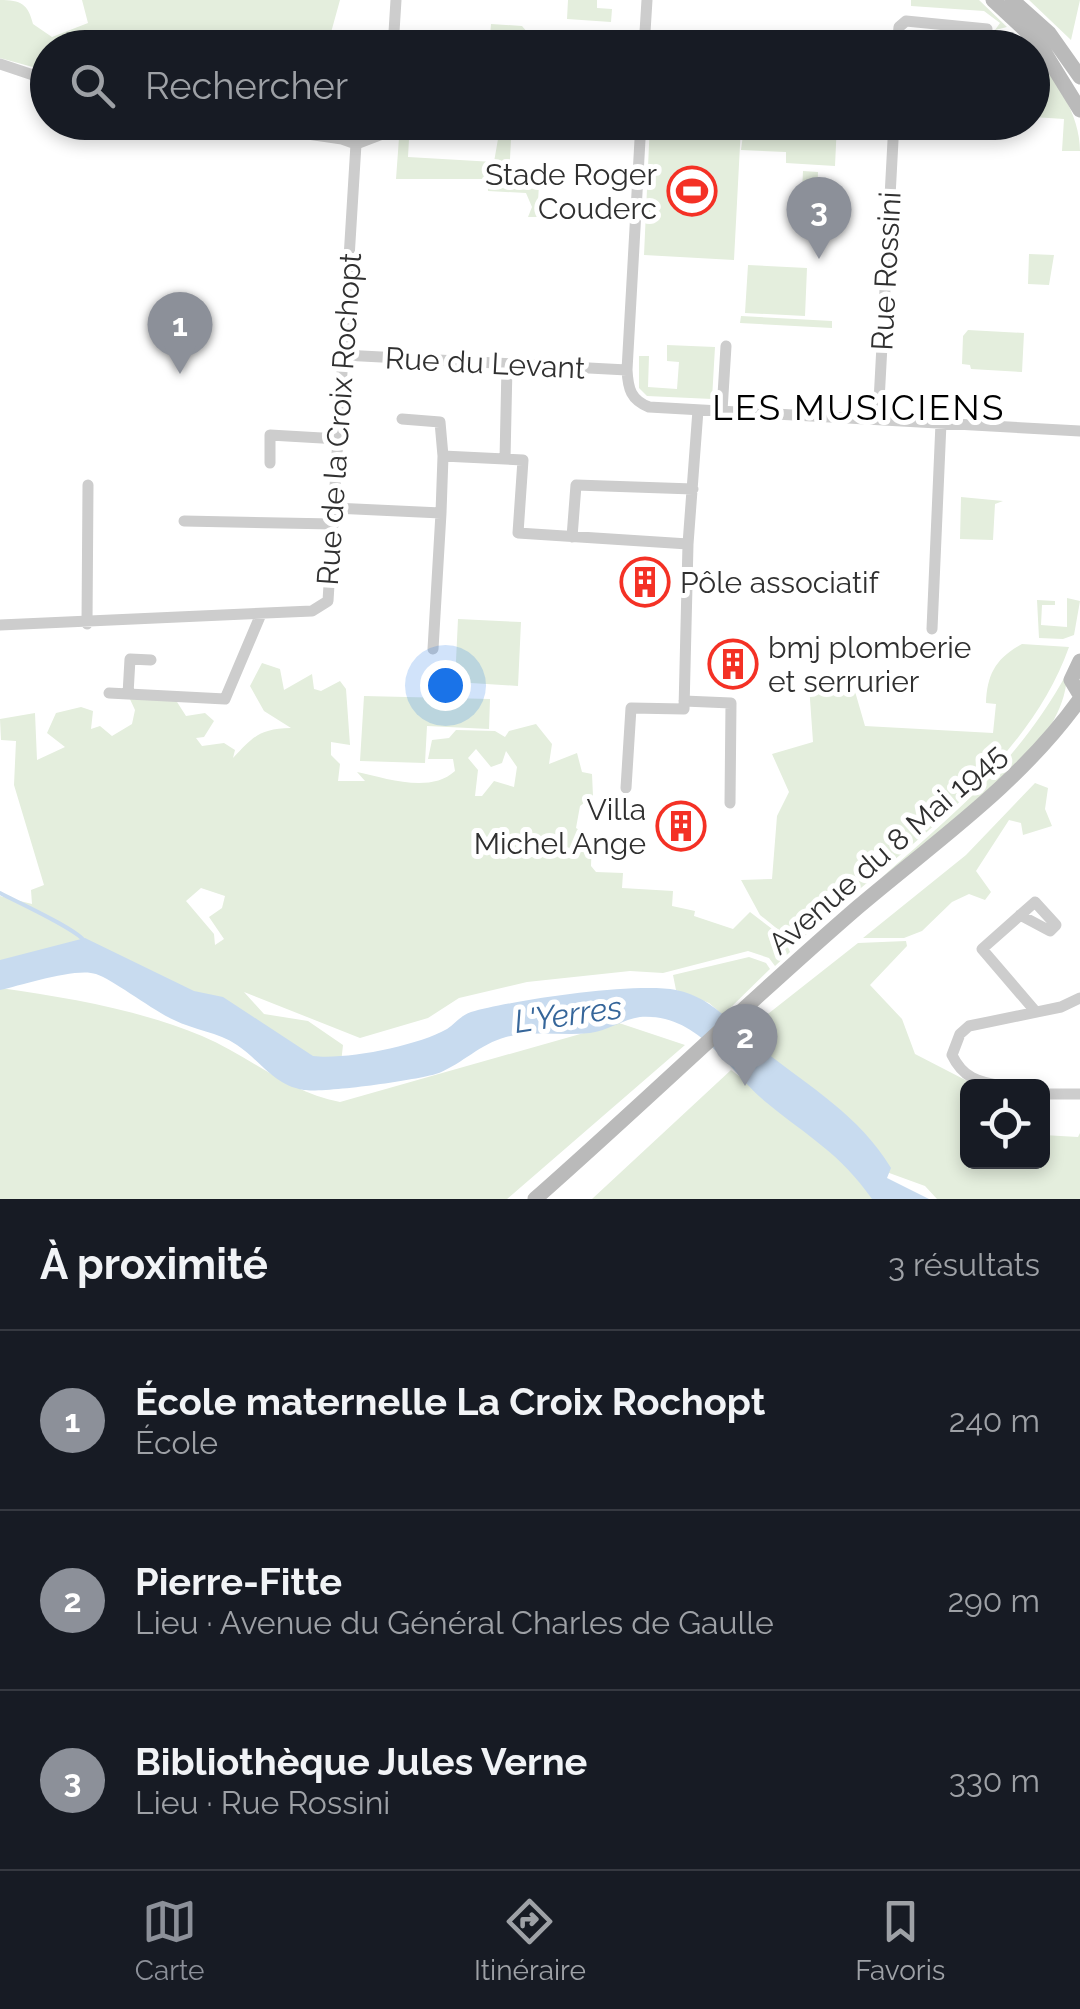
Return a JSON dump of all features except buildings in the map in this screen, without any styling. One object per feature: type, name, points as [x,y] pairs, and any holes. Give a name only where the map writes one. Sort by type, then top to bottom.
[{"type":"main road","points":[[994,0],[1025,30]]},
{"type":"main road","points":[[1012,0],[1045,30]]},
{"type":"main road","points":[[1050,35],[1080,77]]},
{"type":"main road","points":[[1050,61],[1080,110]]},
{"type":"main road","points":[[1080,661],[1071,680],[1080,697]]},
{"type":"main road","name":"Avenue du 8 Mai 1945","points":[[535,1199],[859,907],[990,801],[1038,753],[1080,697]]},
{"type":"street","points":[[394,30],[396,0]]},
{"type":"street","points":[[646,30],[647,0]]},
{"type":"street","points":[[899,30],[906,21],[988,29]]},
{"type":"street","points":[[0,64],[30,74]]},
{"type":"street","points":[[347,140],[356,144],[365,140]]},
{"type":"street","points":[[640,140],[627,370],[628,387],[642,405],[1080,431]]},
{"type":"street","name":"Rue Rossini","points":[[878,420],[893,140]]},
{"type":"street","name":"Rue de la Croix Rochopt","points":[[0,625],[262,614],[312,610],[325,604],[334,524],[356,144]]},
{"type":"street","points":[[722,412],[726,346]]},
{"type":"street","name":"Rue du Levant","points":[[344,355],[627,370]]},
{"type":"street","points":[[505,459],[513,399],[507,366]]},
{"type":"street","points":[[684,705],[688,544],[698,410]]},
{"type":"street","points":[[402,420],[440,422],[443,456],[433,649]]},
{"type":"street","points":[[932,630],[940,423]]},
{"type":"street","points":[[270,464],[270,436],[338,439]]},
{"type":"street","points":[[443,456],[523,460],[518,534],[688,544]]},
{"type":"street","points":[[572,537],[576,485],[694,488]]},
{"type":"street","points":[[87,624],[88,486]]},
{"type":"street","points":[[334,508],[441,513]]},
{"type":"street","points":[[184,521],[334,524]]},
{"type":"street","points":[[109,693],[225,699],[262,614]]},
{"type":"street","points":[[128,694],[130,659],[151,660]]},
{"type":"street","points":[[626,788],[630,708],[731,704],[730,803]]},
{"type":"street","points":[[1020,915],[982,949],[1036,1012]]},
{"type":"street","points":[[973,1079],[960,1070],[952,1055],[955,1043],[969,1026],[1080,998]]},
{"type":"street","points":[[1050,1094],[1080,1094]]},
{"type":"green space","points":[[0,0],[13,1],[22,4],[33,24],[42,30],[30,30],[30,66],[0,58]]},
{"type":"green space","points":[[82,0],[340,0],[332,30],[70,30],[88,23]]},
{"type":"green space","points":[[568,0],[597,0],[597,8],[612,9],[611,22],[567,19]]},
{"type":"green space","points":[[911,0],[979,0],[1007,27],[995,30],[1000,23],[984,11],[911,6]]},
{"type":"green space","points":[[1029,0],[1080,0],[1071,40]]},
{"type":"green space","points":[[491,24],[522,26],[525,30],[490,30]]},
{"type":"green space","points":[[1050,75],[1071,110],[1080,151],[1062,151],[1064,119],[1050,118]]},
{"type":"green space","points":[[399,140],[409,140],[408,157],[494,162],[498,140],[511,140],[509,179],[396,179]]},
{"type":"green space","name":"Stade Roger Couderc","points":[[649,140],[740,140],[734,260],[644,255]]},
{"type":"green space","points":[[742,140],[836,140],[835,166],[786,163],[786,152],[741,150]]},
{"type":"green space","points":[[803,171],[818,172],[816,222],[800,232]]},
{"type":"green space","points":[[488,182],[539,185],[537,217],[528,217],[532,207],[526,193],[488,191]]},
{"type":"green space","points":[[1029,254],[1054,255],[1049,285],[1028,284]]},
{"type":"green space","points":[[748,265],[807,268],[805,316],[745,313]]},
{"type":"green space","points":[[741,316],[832,321],[832,328],[740,323]]},
{"type":"green space","points":[[968,330],[1024,333],[1022,372],[971,369],[970,365],[962,364],[963,336]]},
{"type":"green space","points":[[667,345],[715,347],[712,399],[647,396],[639,388],[639,356],[649,356],[648,387],[677,389],[679,362],[667,361]]},
{"type":"green space","points":[[961,497],[1003,501],[995,504],[993,540],[960,539]]},
{"type":"green space","points":[[1067,598],[1080,601],[1074,635],[1063,639],[1039,638],[1037,600],[1055,601],[1055,605],[1042,605],[1041,625],[1067,627]]},
{"type":"green space","points":[[458,619],[521,622],[518,686],[455,682]]},
{"type":"green space","points":[[1022,644],[1069,647],[1049,692],[988,773],[913,844],[796,944],[760,915],[741,880],[772,879],[777,816],[789,792],[772,754],[813,742],[809,685],[854,688],[865,726],[993,733],[996,704],[986,703],[988,684],[999,661]]},
{"type":"green space","points":[[262,663],[280,669],[284,690],[312,674],[314,689],[321,691],[340,681],[346,689],[350,745],[331,742],[331,755],[340,764],[338,781],[365,781],[357,772],[408,782],[433,782],[455,771],[453,759],[428,759],[432,740],[449,738],[456,730],[495,731],[505,737],[509,731],[536,724],[552,744],[549,764],[577,753],[582,772],[592,774],[593,796],[580,806],[576,828],[592,838],[591,866],[596,872],[623,873],[622,888],[673,891],[672,906],[695,911],[694,916],[733,929],[750,912],[784,938],[790,952],[775,966],[769,958],[748,951],[663,973],[630,971],[527,982],[459,998],[428,1018],[360,1038],[244,992],[264,1014],[308,1021],[343,1045],[341,1063],[313,1061],[206,1005],[172,981],[128,969],[27,957],[12,957],[0,968],[0,896],[32,904],[31,890],[44,885],[14,785],[16,741],[1,740],[0,719],[35,713],[37,760],[65,747],[47,733],[56,713],[81,707],[93,711],[91,729],[100,726],[112,736],[132,724],[135,710],[129,697],[170,691],[186,716],[205,713],[214,721],[204,737],[196,738],[202,746],[224,743],[235,750],[233,758],[258,735],[291,728],[264,711],[250,686]],"holes":[[[476,749],[491,767],[502,763],[506,751],[517,767],[514,787],[494,781],[482,796],[475,796],[478,770],[468,758]],[[201,888],[225,896],[222,908],[209,917],[224,939],[215,945],[214,934],[186,901]]]},
{"type":"green space","points":[[1067,673],[1061,703],[1046,733],[1023,761],[965,815],[880,879],[1006,760],[1028,734]]},
{"type":"green space","points":[[364,696],[490,699],[489,729],[427,726],[425,763],[360,761]]},
{"type":"green space","points":[[1035,783],[1048,788],[1045,809],[1052,826],[1023,835],[1021,823],[1009,820],[976,871],[991,892],[985,900],[969,894],[952,902],[922,931],[904,938],[863,938],[966,855]]},
{"type":"green space","points":[[906,941],[907,946],[870,985],[902,1019],[915,1054],[963,1079],[960,1079],[960,1169],[1050,1169],[1050,1135],[1078,1137],[1080,1133],[1080,1199],[937,1199],[925,1186],[881,1170],[748,1044],[759,1021],[858,943]]},
{"type":"green space","points":[[749,957],[766,963],[770,969],[723,1015],[709,1003],[676,990],[673,975]]},
{"type":"green space","points":[[0,988],[102,1006],[177,1027],[220,1044],[303,1090],[340,1102],[619,1023],[685,1045],[507,1199],[0,1199]]},
{"type":"green space","points":[[731,1070],[844,1156],[881,1199],[592,1199]]},
{"type":"water","points":[[85,938],[194,991],[223,997],[313,1056],[362,1054],[400,1046],[447,1029],[471,1012],[515,1002],[633,988],[689,994],[712,1006],[849,1117],[891,1168],[887,1178],[929,1199],[872,1199],[835,1157],[767,1103],[711,1046],[680,1024],[661,1018],[634,1018],[590,1033],[506,1037],[428,1076],[351,1088],[304,1090],[276,1078],[230,1041],[174,1020],[96,974],[63,975],[0,990],[0,960]]},
{"type":"waterway","name":"L'Yerres","points":[[0,893],[60,924],[85,942]]},
{"type":"place","name":"Stade Roger Couderc","points":[[692,191]]},
{"type":"place","name":"Bibliothèque Jules Verne","points":[[819,259]]},
{"type":"place","name":"École maternelle La Croix Rochopt","points":[[180,374]]},
{"type":"place","name":"Pôle associatif","points":[[645,582]]},
{"type":"place","name":"bmj plomberie et serrurier","points":[[733,664]]},
{"type":"place","name":"Villa Michel Ange","points":[[681,826]]},
{"type":"place","name":"Pierre-Fitte","points":[[745,1086]]},
{"type":"district","name":"LES MUSICIENS","points":[[859,407]]}]
